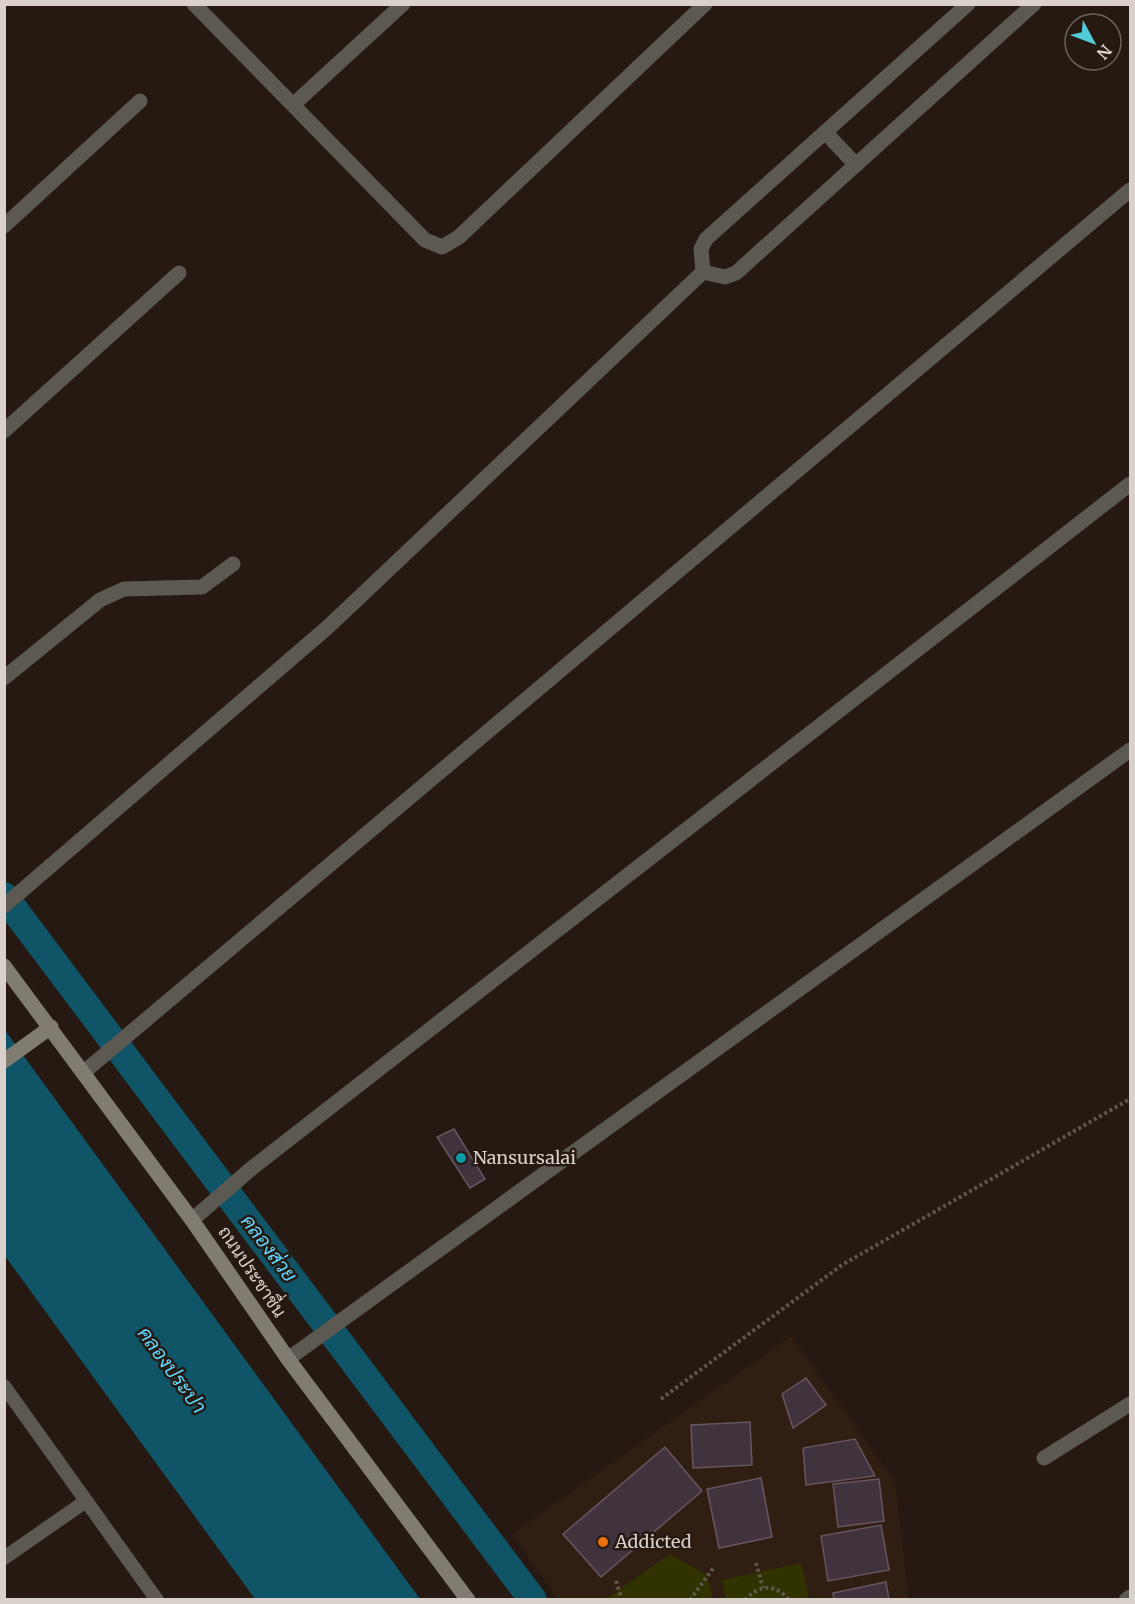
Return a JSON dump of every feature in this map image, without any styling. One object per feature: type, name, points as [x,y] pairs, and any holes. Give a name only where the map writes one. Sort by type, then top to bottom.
[{"type":"main road","name":"ถนนประชาชื่น","points":[[4,966],[192,1220],[288,1359],[468,1599]]},
{"type":"main road","points":[[4,1061],[51,1027]]},
{"type":"street","points":[[194,4],[426,240],[442,247],[459,237],[705,4]]},
{"type":"street","points":[[294,104],[403,4]]},
{"type":"street","points":[[703,272],[701,249],[706,239],[968,4]]},
{"type":"street","points":[[703,272],[725,277],[736,273],[1034,4]]},
{"type":"street","points":[[4,226],[140,101]]},
{"type":"street","points":[[825,132],[855,165]]},
{"type":"street","points":[[84,1072],[132,1034],[1131,190]]},
{"type":"street","points":[[4,906],[329,626],[703,272]]},
{"type":"street","points":[[4,431],[179,273]]},
{"type":"street","points":[[192,1220],[252,1168],[1131,484]]},
{"type":"street","points":[[4,678],[100,600],[124,589],[202,587],[233,564]]},
{"type":"street","points":[[288,1359],[1131,750]]},
{"type":"street","points":[[1044,1458],[1131,1404]]},
{"type":"street","points":[[1126,1599],[1131,1597]]},
{"type":"lane","points":[[4,1386],[157,1599]]},
{"type":"lane","points":[[4,1558],[86,1501]]},
{"type":"path","points":[[661,1399],[842,1265],[1131,1099]]},
{"type":"path","points":[[756,1563],[763,1588]]},
{"type":"path","points":[[690,1599],[714,1567]]},
{"type":"path","points":[[616,1581],[622,1599]]},
{"type":"path","points":[[746,1599],[751,1593],[763,1588],[776,1589],[789,1599]]},
{"type":"shaded area","points":[[791,1336],[895,1482],[909,1599],[558,1599],[512,1534]]},
{"type":"shaded area","points":[[670,1554],[707,1575],[713,1599],[606,1599]]},
{"type":"shaded area","points":[[801,1563],[809,1599],[726,1599],[722,1580]]},
{"type":"water","name":"คลองประปา","points":[[4,1029],[420,1599],[255,1599],[5,1256]]},
{"type":"building","name":"Nansursalai","points":[[454,1129],[485,1179],[470,1188],[437,1137]]},
{"type":"building","points":[[806,1378],[826,1405],[793,1428],[782,1394]]},
{"type":"building","points":[[750,1422],[752,1465],[693,1468],[691,1425]]},
{"type":"building","points":[[855,1439],[875,1476],[806,1485],[803,1448]]},
{"type":"building","points":[[665,1447],[702,1491],[601,1577],[563,1534]]},
{"type":"building","points":[[761,1478],[772,1537],[719,1548],[707,1489]]},
{"type":"building","points":[[879,1479],[884,1521],[838,1527],[833,1484]]},
{"type":"building","points":[[881,1525],[889,1570],[828,1581],[821,1536]]},
{"type":"building","points":[[886,1582],[889,1600],[834,1600],[833,1593]]},
{"type":"waterway","name":"คลองส่วย","points":[[4,896],[533,1600]]},
{"type":"place","name":"Nansursalai","points":[[461,1158]]},
{"type":"place","name":"Addicted","points":[[603,1542]]}]
